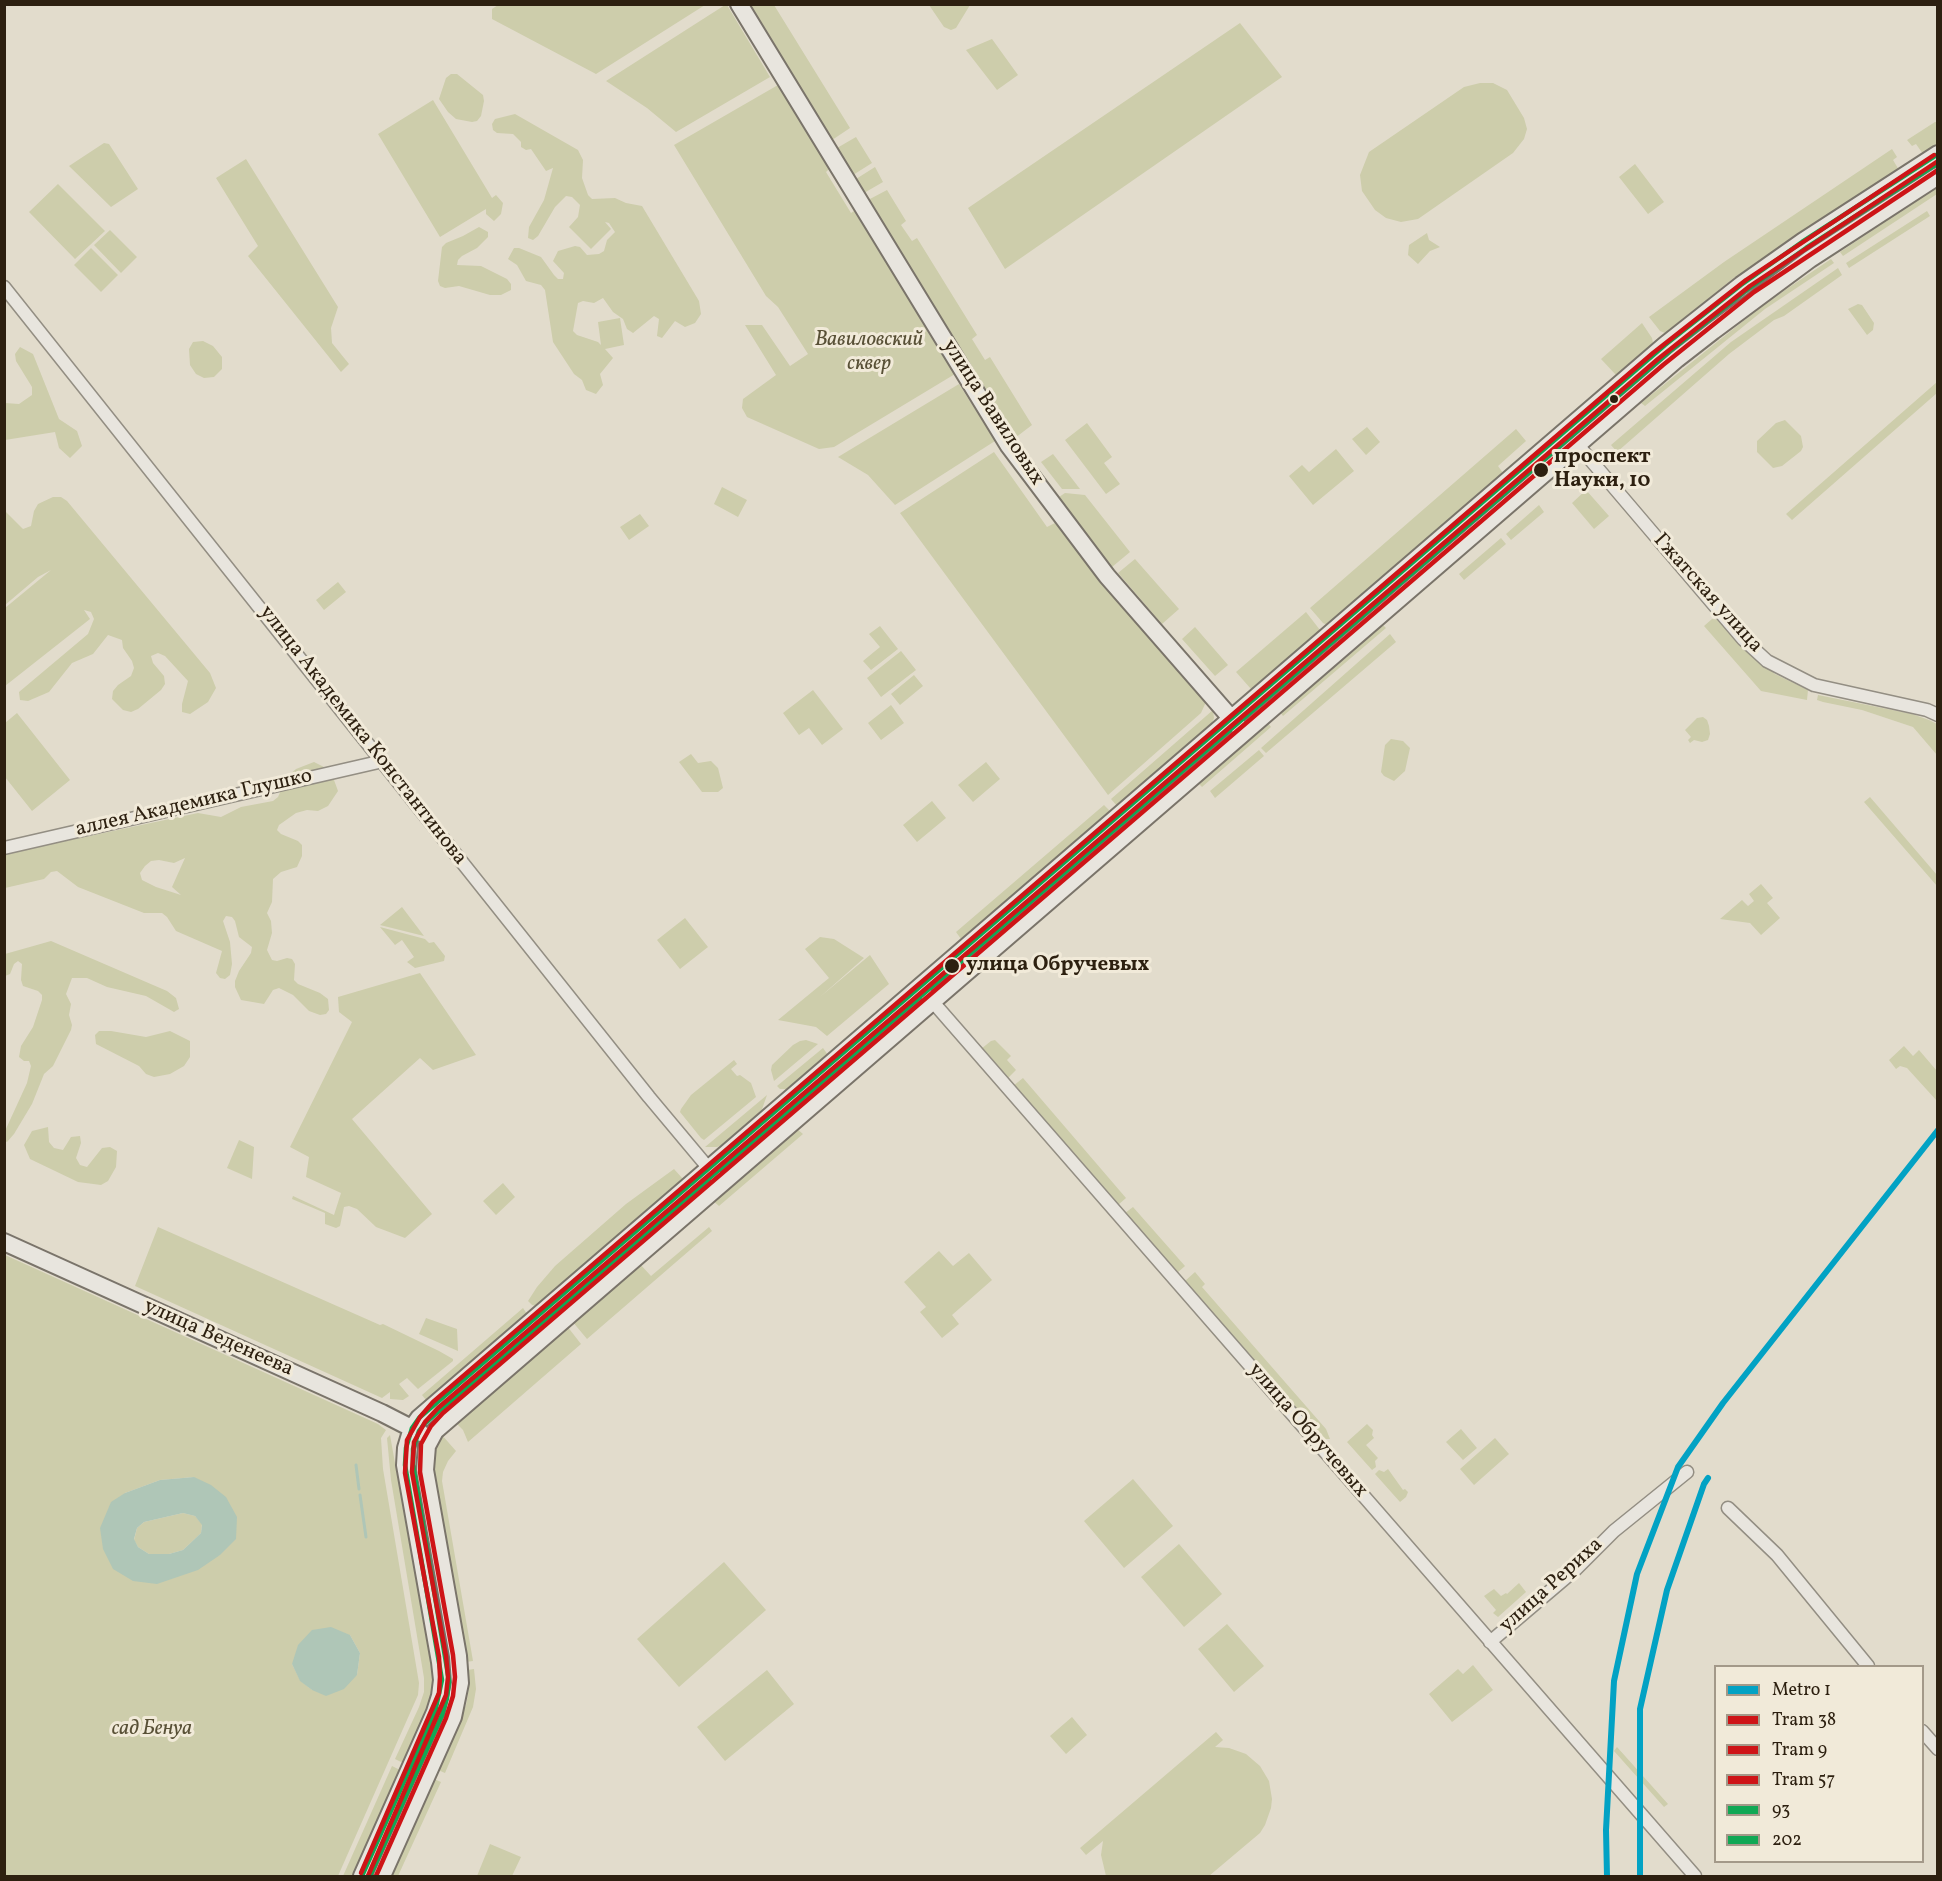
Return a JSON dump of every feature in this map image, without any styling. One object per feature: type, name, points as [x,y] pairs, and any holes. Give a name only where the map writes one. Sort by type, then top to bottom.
[{"type":"main road","name":"улица Вавиловых","points":[[739,4],[1009,446],[1107,576],[1244,733]]},
{"type":"main road","points":[[362,1876],[435,1713],[442,1680],[405,1465],[406,1448],[412,1428],[429,1409],[1702,315],[1802,242],[1938,154]]},
{"type":"main road","points":[[382,1876],[453,1717],[460,1683],[459,1662],[425,1470],[427,1446],[440,1425],[1677,359],[1810,259],[1938,176]]},
{"type":"main road","name":"улица Веденеева","points":[[4,1242],[382,1413],[430,1438]]},
{"type":"street","name":"улица Академика Константинова","points":[[4,288],[565,992],[721,1183]]},
{"type":"street","name":"Гжатская улица","points":[[1577,444],[1743,639],[1767,661],[1814,685],[1927,710],[1938,715]]},
{"type":"street","name":"аллея Академика Глушко","points":[[4,848],[383,761]]},
{"type":"street","name":"улица Обручевых","points":[[919,987],[1695,1876]]},
{"type":"street","name":"улица Рериха","points":[[1490,1642],[1576,1569],[1614,1531],[1686,1472]]},
{"type":"street","points":[[1728,1508],[1777,1555],[1867,1665]]},
{"type":"street","points":[[1924,1732],[1938,1749]]},
{"type":"green space","points":[[498,5],[705,5],[596,74],[492,19],[492,9]]},
{"type":"green space","points":[[725,5],[770,77],[676,132],[647,108],[606,81]]},
{"type":"green space","points":[[749,5],[774,5],[850,128],[832,140]]},
{"type":"green space","points":[[929,5],[970,5],[956,28],[951,30],[944,27]]},
{"type":"green space","points":[[1240,23],[1282,77],[1005,269],[968,208]]},
{"type":"green space","points":[[992,39],[1018,75],[997,90],[966,50]]},
{"type":"green space","points":[[451,74],[457,74],[483,95],[481,116],[477,121],[456,119],[439,99],[446,78]]},
{"type":"green space","points":[[1493,83],[1507,90],[1524,118],[1527,129],[1524,139],[1513,153],[1418,219],[1401,222],[1386,218],[1375,210],[1362,191],[1360,175],[1369,152],[1464,87]]},
{"type":"green space","name":"Вавиловский сквер","points":[[778,85],[829,169],[826,172],[851,213],[854,211],[955,374],[834,447],[819,449],[747,417],[742,408],[743,399],[776,375],[745,325],[762,325],[790,366],[808,354],[778,307],[766,296],[674,145]]},
{"type":"green space","points":[[433,100],[492,198],[496,195],[503,203],[501,214],[494,221],[486,214],[486,209],[440,237],[378,134]]},
{"type":"green space","points":[[515,114],[578,150],[583,160],[582,178],[588,195],[592,199],[615,198],[642,206],[699,301],[701,314],[695,323],[685,327],[675,321],[662,338],[657,336],[659,319],[654,316],[633,333],[627,329],[623,319],[613,312],[603,298],[594,303],[583,301],[578,303],[573,331],[601,345],[598,322],[620,318],[624,345],[605,349],[613,358],[600,374],[603,385],[596,394],[586,390],[582,380],[574,374],[553,342],[545,290],[541,285],[526,281],[517,265],[508,259],[514,248],[519,248],[541,257],[558,279],[563,279],[564,273],[553,261],[558,251],[575,246],[580,247],[587,255],[599,254],[604,251],[607,240],[615,232],[609,223],[605,222],[611,229],[591,249],[569,227],[578,217],[580,205],[572,197],[566,196],[555,207],[538,236],[533,240],[528,238],[529,227],[544,200],[553,168],[546,171],[531,149],[526,150],[521,147],[521,142],[513,134],[497,133],[493,130],[492,124],[495,119]]},
{"type":"green space","points":[[1937,122],[1937,144],[1923,154],[1916,144],[1912,146],[1907,140]]},
{"type":"green space","points":[[856,137],[872,163],[853,175],[837,148]]},
{"type":"green space","points":[[104,143],[109,144],[138,189],[111,207],[69,166]]},
{"type":"green space","points":[[1892,149],[1897,157],[1893,160],[1899,170],[1735,277],[1665,333],[1660,331],[1649,317],[1724,262]]},
{"type":"green space","points":[[246,159],[338,307],[331,328],[332,343],[349,364],[341,372],[248,256],[258,246],[216,178]]},
{"type":"green space","points":[[1635,164],[1664,202],[1648,214],[1619,177]]},
{"type":"green space","points":[[875,167],[883,182],[864,193],[856,179]]},
{"type":"green space","points":[[58,184],[105,231],[75,259],[29,212]]},
{"type":"green space","points":[[1937,187],[1937,194],[1843,256],[1840,252]]},
{"type":"green space","points":[[887,190],[906,221],[901,225],[912,241],[917,238],[977,335],[972,339],[985,360],[990,357],[1032,425],[1015,438],[868,200]]},
{"type":"green space","points":[[1927,211],[1930,216],[1849,268],[1846,263]]},
{"type":"green space","points":[[479,227],[488,232],[488,237],[477,248],[462,256],[457,265],[481,266],[507,279],[511,284],[511,290],[501,295],[490,295],[459,286],[445,288],[440,286],[438,281],[442,247]]},
{"type":"green space","points":[[110,230],[137,257],[121,273],[94,245]]},
{"type":"green space","points":[[1427,233],[1429,240],[1440,247],[1430,251],[1418,264],[1408,255],[1409,245]]},
{"type":"green space","points":[[91,248],[118,275],[101,292],[74,265]]},
{"type":"green space","points":[[1831,259],[1834,263],[1765,309],[1645,406],[1641,403],[1763,305]]},
{"type":"green space","points":[[1838,268],[1842,275],[1784,316],[1774,320],[1729,354],[1617,452],[1611,445],[1731,342]]},
{"type":"green space","points":[[1858,304],[1862,305],[1874,323],[1873,330],[1867,335],[1848,309]]},
{"type":"green space","points":[[1642,323],[1653,343],[1616,375],[1601,359]]},
{"type":"green space","points":[[203,341],[213,346],[222,357],[222,369],[214,377],[204,378],[196,374],[190,365],[189,349],[193,342]]},
{"type":"green space","points":[[20,347],[33,354],[59,419],[77,431],[82,446],[70,458],[59,448],[55,432],[5,440],[5,403],[19,404],[32,395],[32,387],[16,361],[15,354]]},
{"type":"green space","points":[[1937,382],[1937,393],[1792,520],[1786,514]]},
{"type":"green space","name":"Вавиловский сквер","points":[[959,384],[995,441],[895,505],[868,475],[838,457]]},
{"type":"green space","points":[[1785,420],[1801,436],[1803,447],[1782,466],[1773,468],[1757,452],[1757,441],[1776,423]]},
{"type":"green space","points":[[1087,423],[1112,457],[1104,463],[1120,484],[1106,494],[1065,440]]},
{"type":"green space","points":[[1367,427],[1380,442],[1366,455],[1352,439]]},
{"type":"green space","points":[[1516,429],[1526,441],[1498,466],[1503,473],[1327,625],[1323,623],[1310,608]]},
{"type":"green space","points":[[1336,449],[1354,471],[1313,505],[1289,476],[1302,465],[1309,472]]},
{"type":"green space","points":[[994,452],[1047,527],[1055,523],[1103,583],[1206,702],[1201,713],[1108,795],[900,513]]},
{"type":"green space","points":[[1053,454],[1080,489],[1062,489],[1041,462]]},
{"type":"green space","points":[[722,487],[747,500],[738,517],[714,504]]},
{"type":"green space","points":[[1586,490],[1609,516],[1594,529],[1572,503]]},
{"type":"green space","points":[[1065,493],[1085,495],[1130,552],[1112,567],[1059,497]]},
{"type":"green space","points":[[53,497],[61,497],[67,501],[210,673],[216,688],[208,702],[190,714],[182,712],[188,681],[165,656],[158,653],[151,656],[153,663],[164,676],[165,684],[138,709],[131,712],[123,710],[112,699],[113,691],[131,676],[134,668],[123,648],[122,640],[108,635],[93,654],[72,663],[49,692],[28,701],[20,700],[19,692],[88,634],[94,619],[91,612],[84,610],[90,619],[5,686],[5,608],[51,570],[38,577],[5,605],[5,502],[6,512],[23,529],[31,526],[38,504]]},
{"type":"green space","points":[[1539,505],[1544,512],[1511,540],[1506,534]]},
{"type":"green space","points":[[640,514],[649,526],[629,540],[620,527]]},
{"type":"green space","points":[[1501,538],[1506,544],[1464,580],[1459,574]]},
{"type":"green space","points":[[1135,559],[1179,609],[1162,624],[1118,573]]},
{"type":"green space","points":[[338,582],[346,592],[324,610],[316,600]]},
{"type":"green space","points":[[1306,612],[1320,630],[1251,689],[1236,672]]},
{"type":"green space","points":[[1712,619],[1720,620],[1775,674],[1808,690],[1807,700],[1761,691],[1704,626]]},
{"type":"green space","points":[[1382,624],[1386,628],[1283,716],[1280,712]]},
{"type":"green space","points":[[880,626],[898,649],[871,670],[863,661],[880,647],[869,634]]},
{"type":"green space","points":[[1195,627],[1228,665],[1215,676],[1182,639]]},
{"type":"green space","points":[[1390,634],[1396,642],[1266,753],[1261,748]]},
{"type":"green space","points":[[901,651],[916,670],[881,697],[867,678]]},
{"type":"green space","points":[[914,675],[923,686],[900,705],[891,694]]},
{"type":"green space","points":[[813,690],[843,729],[822,745],[809,728],[799,735],[783,713]]},
{"type":"green space","points":[[1818,695],[1912,714],[1937,724],[1937,755],[1913,727],[1862,710],[1817,700]]},
{"type":"green space","points":[[891,705],[904,723],[881,740],[868,723]]},
{"type":"green space","points":[[1213,710],[1214,718],[1211,725],[1117,806],[1111,799]]},
{"type":"green space","points":[[17,713],[70,780],[32,811],[5,777],[5,723]]},
{"type":"green space","points":[[1703,717],[1709,726],[1708,740],[1702,742],[1694,740],[1690,743],[1688,740],[1691,737],[1685,730],[1697,718]]},
{"type":"green space","points":[[1268,723],[1271,727],[1202,787],[1198,783]]},
{"type":"green space","points":[[1391,739],[1403,741],[1410,748],[1405,771],[1394,781],[1381,772],[1385,745]]},
{"type":"green space","points":[[1259,750],[1264,756],[1215,798],[1210,791]]},
{"type":"green space","points":[[691,754],[698,763],[711,761],[718,768],[723,788],[718,792],[702,792],[679,762]]},
{"type":"green space","points":[[314,762],[324,767],[334,780],[338,791],[328,806],[318,811],[307,810],[296,813],[279,825],[277,830],[281,834],[302,845],[302,856],[297,867],[281,872],[273,879],[272,902],[267,913],[271,921],[272,933],[267,950],[272,960],[292,959],[295,964],[294,980],[328,999],[329,1010],[326,1014],[320,1015],[309,1011],[293,995],[279,988],[273,990],[264,1004],[241,1000],[235,987],[235,981],[252,947],[239,937],[232,917],[226,916],[223,921],[230,942],[232,964],[230,975],[225,979],[220,978],[216,973],[222,951],[176,931],[162,913],[144,913],[78,887],[57,871],[51,872],[44,879],[5,888],[4,854],[198,813],[221,817],[241,807],[273,801],[278,797],[287,777],[296,769]],"holes":[[[185,858],[172,887],[181,895],[142,880],[140,873],[151,861],[174,863]]]},
{"type":"green space","points":[[986,762],[1000,779],[973,802],[958,785]]},
{"type":"green space","points":[[1870,797],[1937,875],[1937,886],[1864,802]]},
{"type":"green space","points":[[932,801],[946,818],[917,842],[903,825]]},
{"type":"green space","points":[[1104,805],[1110,811],[961,939],[956,932]]},
{"type":"green space","points":[[1761,884],[1773,898],[1767,903],[1780,918],[1761,935],[1750,923],[1720,919],[1742,900],[1748,906],[1754,901],[1749,894]]},
{"type":"green space","points":[[402,907],[424,936],[380,925]]},
{"type":"green space","points":[[685,918],[708,947],[680,969],[657,940]]},
{"type":"green space","points":[[380,927],[425,939],[429,943],[434,942],[445,956],[444,961],[415,968],[407,962],[414,957],[402,940],[395,945]]},
{"type":"green space","points":[[820,937],[834,939],[864,958],[820,997],[870,955],[889,984],[827,1036],[816,1027],[778,1020],[829,978],[805,949]]},
{"type":"green space","points":[[51,941],[167,991],[176,998],[179,1009],[174,1012],[146,996],[107,987],[87,978],[72,978],[66,994],[71,1004],[69,1015],[71,1030],[53,1066],[44,1074],[32,1104],[7,1142],[5,1131],[27,1083],[31,1066],[29,1061],[24,1061],[19,1057],[21,1046],[33,1027],[42,995],[38,991],[23,986],[22,964],[18,961],[14,964],[10,974],[5,976],[5,954]]},
{"type":"green space","points":[[420,973],[476,1055],[433,1070],[420,1058],[352,1119],[432,1214],[405,1238],[376,1227],[357,1209],[349,1206],[344,1207],[340,1226],[336,1228],[325,1224],[325,1213],[292,1199],[293,1196],[334,1215],[341,1193],[306,1177],[309,1157],[290,1147],[352,1022],[339,1012],[338,997]]},
{"type":"green space","points":[[99,1031],[146,1037],[170,1031],[190,1041],[190,1057],[184,1066],[170,1074],[154,1077],[146,1074],[139,1066],[96,1044],[95,1035]]},
{"type":"green space","points":[[806,1040],[818,1044],[774,1081],[772,1065],[793,1045]]},
{"type":"green space","points":[[995,1040],[1011,1056],[1007,1060],[1016,1070],[1007,1079],[981,1049]]},
{"type":"green space","points":[[1904,1046],[1913,1056],[1919,1050],[1937,1071],[1937,1101],[1907,1068],[1900,1066],[1896,1069],[1889,1060]]},
{"type":"green space","points":[[823,1048],[828,1055],[787,1089],[780,1089],[777,1086]]},
{"type":"green space","points":[[734,1060],[737,1064],[731,1069],[737,1076],[740,1075],[751,1083],[756,1097],[704,1140],[680,1112],[681,1109],[691,1095]]},
{"type":"green space","points":[[1023,1078],[1126,1198],[1118,1205],[1013,1086]]},
{"type":"green space","points":[[767,1095],[761,1112],[724,1144],[717,1147],[705,1147]]},
{"type":"green space","points":[[48,1127],[49,1142],[54,1148],[63,1150],[71,1137],[80,1136],[81,1143],[76,1158],[80,1165],[87,1167],[102,1148],[110,1147],[117,1151],[116,1167],[108,1181],[101,1185],[78,1182],[30,1159],[24,1145],[32,1131]]},
{"type":"green space","points":[[796,1128],[803,1134],[719,1206],[712,1200]]},
{"type":"green space","points":[[239,1140],[254,1147],[252,1179],[227,1168]]},
{"type":"green space","points":[[674,1169],[683,1179],[677,1185],[536,1306],[528,1301],[555,1266],[626,1204]]},
{"type":"green space","points":[[503,1183],[515,1197],[496,1215],[483,1201]]},
{"type":"green space","points":[[1133,1207],[1185,1266],[1177,1273],[1125,1213]]},
{"type":"green space","points":[[158,1227],[380,1325],[383,1324],[439,1351],[453,1361],[418,1389],[407,1378],[399,1384],[409,1396],[403,1400],[390,1399],[390,1392],[382,1398],[135,1286]]},
{"type":"green space","points":[[709,1227],[712,1231],[587,1339],[572,1321],[639,1263],[651,1276]]},
{"type":"green space","points":[[939,1251],[953,1266],[969,1253],[992,1280],[952,1315],[959,1324],[942,1338],[920,1312],[926,1307],[904,1282]]},
{"type":"green space","name":"сад Бенуа","points":[[5,1255],[378,1424],[386,1430],[381,1438],[383,1469],[419,1683],[418,1695],[338,1876],[5,1876]],"holes":[[[194,1477],[220,1555],[113,1569],[125,1493],[160,1480]],[[350,1635],[360,1653],[357,1675],[312,1690],[300,1680],[292,1664]]]},
{"type":"green space","points":[[1195,1272],[1205,1284],[1202,1287],[1326,1429],[1330,1439],[1323,1439],[1320,1436],[1185,1281]]},
{"type":"green space","points":[[523,1308],[527,1314],[426,1400],[422,1395]]},
{"type":"green space","points":[[426,1318],[457,1329],[458,1351],[419,1334]]},
{"type":"green space","points":[[567,1326],[581,1344],[468,1442],[463,1430],[455,1422]]},
{"type":"green space","points":[[1367,1424],[1373,1430],[1374,1438],[1366,1445],[1378,1458],[1375,1461],[1376,1467],[1372,1470],[1347,1442]]},
{"type":"green space","points":[[1461,1429],[1477,1448],[1463,1460],[1446,1442]]},
{"type":"green space","points":[[441,1434],[456,1451],[448,1461],[442,1481],[473,1661],[466,1662],[431,1462],[436,1442]]},
{"type":"green space","points":[[390,1435],[434,1682],[427,1709],[403,1763],[395,1759],[419,1707],[424,1692],[424,1678],[391,1480],[387,1438]]},
{"type":"green space","points":[[1495,1438],[1509,1454],[1474,1485],[1460,1469]]},
{"type":"green space","points":[[1388,1469],[1403,1490],[1408,1492],[1400,1502],[1375,1474],[1379,1470],[1384,1472]]},
{"type":"green space","points":[[1133,1479],[1173,1526],[1124,1568],[1084,1521]]},
{"type":"green space","points":[[183,1513],[195,1516],[202,1524],[201,1533],[183,1550],[169,1554],[149,1554],[138,1547],[134,1540],[137,1528],[144,1522]]},
{"type":"green space","points":[[1179,1544],[1222,1594],[1184,1627],[1141,1577]]},
{"type":"green space","points":[[724,1562],[766,1610],[679,1687],[637,1639]]},
{"type":"green space","points":[[1519,1583],[1526,1592],[1498,1617],[1493,1613],[1496,1610],[1484,1596],[1494,1589],[1501,1596],[1507,1594]]},
{"type":"green space","points":[[1227,1624],[1264,1666],[1234,1692],[1198,1649]]},
{"type":"green space","points":[[1473,1665],[1493,1690],[1452,1722],[1429,1694],[1458,1669],[1463,1674]]},
{"type":"green space","points":[[474,1669],[476,1689],[473,1707],[445,1773],[438,1770],[466,1705],[469,1688],[467,1670]]},
{"type":"green space","points":[[767,1670],[794,1704],[725,1761],[697,1727]]},
{"type":"green space","points":[[1072,1717],[1087,1735],[1066,1754],[1050,1736]]},
{"type":"green space","points":[[1216,1732],[1223,1740],[1215,1747],[1229,1748],[1246,1754],[1260,1766],[1269,1781],[1271,1808],[1260,1833],[1209,1876],[1106,1876],[1101,1855],[1103,1841],[1086,1855],[1080,1848]]},
{"type":"green space","points":[[1617,1747],[1668,1804],[1664,1807],[1614,1751]]},
{"type":"green space","points":[[392,1766],[400,1770],[353,1876],[343,1876]]},
{"type":"green space","points":[[434,1779],[441,1782],[398,1876],[391,1876]]},
{"type":"green space","points":[[490,1844],[521,1857],[512,1876],[477,1876]]},
{"type":"shaded area","points":[[194,1477],[211,1485],[226,1497],[237,1517],[236,1539],[220,1555],[198,1570],[157,1584],[133,1581],[113,1569],[103,1549],[100,1528],[111,1502],[125,1493],[160,1480]],"holes":[[[183,1513],[195,1516],[202,1525],[201,1533],[183,1550],[169,1554],[149,1554],[138,1547],[134,1539],[137,1528],[144,1522]]]},
{"type":"shaded area","points":[[331,1627],[350,1635],[360,1653],[357,1675],[344,1689],[326,1696],[300,1681],[292,1664],[298,1645],[312,1630]]},
{"type":"waterway","points":[[356,1465],[359,1489]]},
{"type":"waterway","points":[[360,1495],[366,1537]]},
{"type":"metro line","name":"1","points":[[1607,1876],[1606,1830],[1614,1681],[1637,1574],[1678,1467],[1723,1403],[1938,1130]]},
{"type":"metro line","name":"1","points":[[1640,1876],[1640,1709],[1667,1590],[1708,1478]]},
{"type":"tram line","name":"57","points":[[361,1873],[439,1693],[439,1657],[405,1473],[407,1440],[420,1417],[433,1402],[1653,353],[1746,280],[1934,155]]},
{"type":"tram line","name":"38","points":[[368,1876],[446,1695],[448,1677],[446,1656],[412,1472],[414,1442],[425,1422],[438,1408],[1658,359],[1750,286],[1938,161]]},
{"type":"tram line","name":"9","points":[[376,1876],[446,1718],[453,1696],[455,1677],[453,1655],[420,1472],[421,1444],[431,1426],[443,1413],[1663,365],[1754,292],[1938,170]]},
{"type":"transit line","name":"93","points":[[362,1876],[435,1712],[442,1680],[405,1465],[406,1448],[412,1428],[419,1418],[1665,345],[1741,285],[1802,242],[1938,154]]},
{"type":"transit line","name":"202","points":[[370,1876],[442,1715],[447,1698],[449,1681],[413,1465],[413,1449],[419,1431],[425,1423],[1670,351],[1745,291],[1806,248],[1938,163]]},
{"type":"place","name":"проспект Науки, 10","points":[[1541,470]]},
{"type":"place","name":"улица Обручевых","points":[[952,966]]}]
